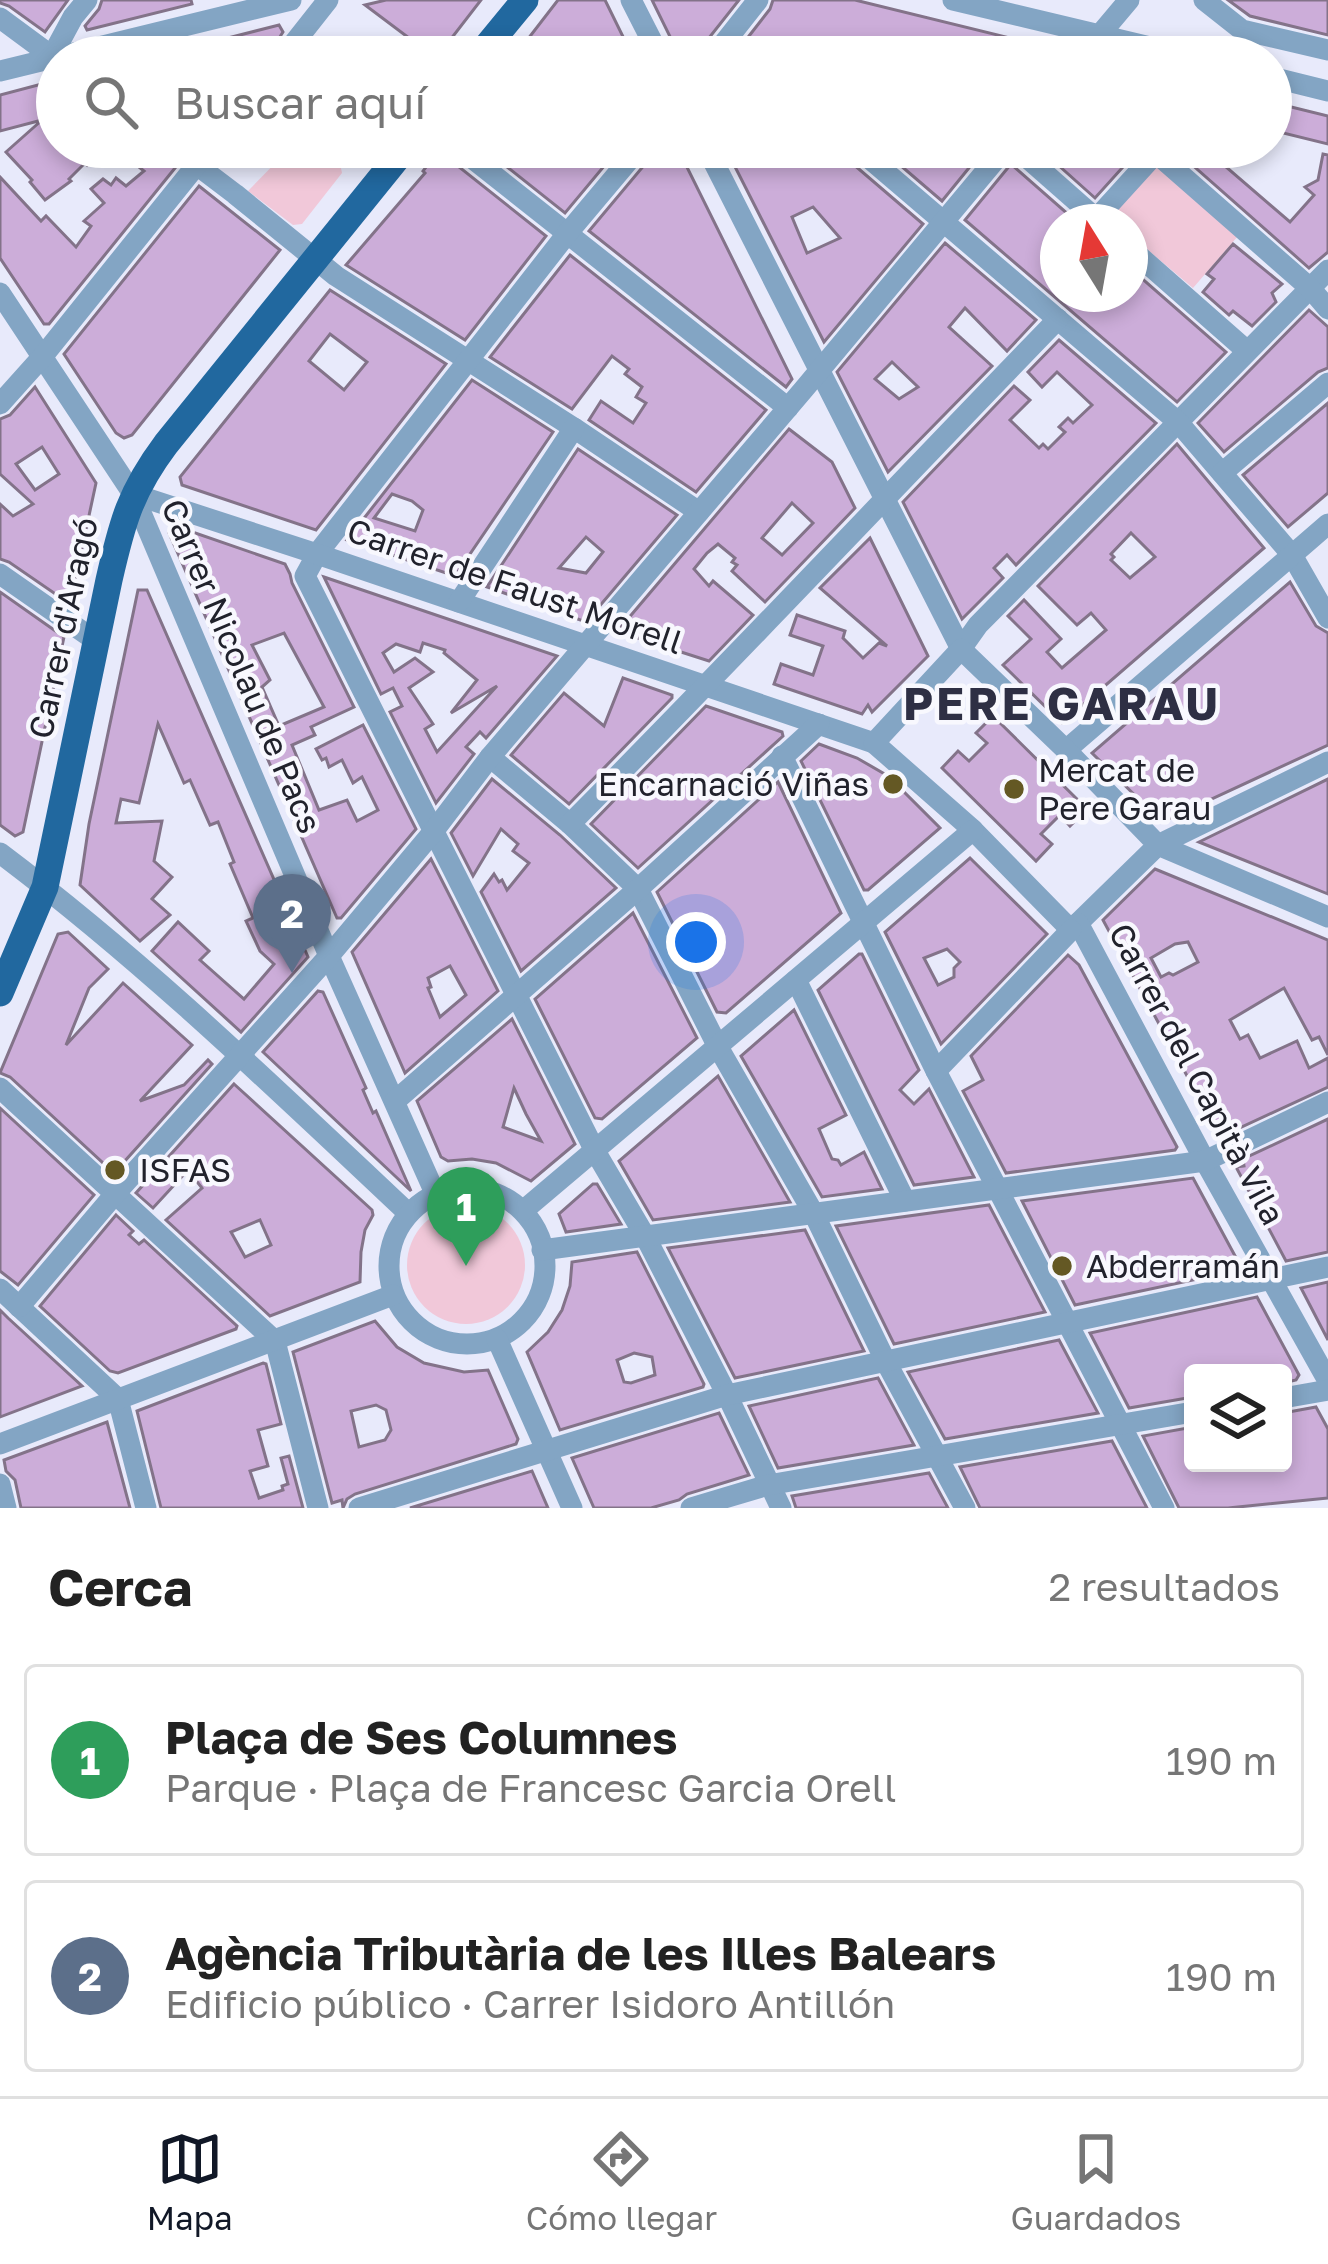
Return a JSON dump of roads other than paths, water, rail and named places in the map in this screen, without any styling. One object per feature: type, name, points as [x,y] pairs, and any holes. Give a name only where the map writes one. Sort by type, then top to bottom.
[{"type":"main road","points":[[495,36],[524,0]]},
{"type":"main road","name":"Carrer d'Aragó","points":[[0,993],[45,887],[120,530],[133,494],[162,450],[389,168]]},
{"type":"street","points":[[64,36],[87,0]]},
{"type":"street","points":[[144,36],[291,0]]},
{"type":"street","points":[[300,36],[328,0]]},
{"type":"street","points":[[631,0],[650,36]]},
{"type":"street","points":[[731,36],[758,0]]},
{"type":"street","points":[[952,0],[1108,36]]},
{"type":"street","points":[[1100,34],[1128,0]]},
{"type":"street","points":[[1204,0],[1242,29],[1271,36]]},
{"type":"street","points":[[0,18],[36,45]]},
{"type":"street","points":[[1292,41],[1328,50]]},
{"type":"street","points":[[0,71],[36,62]]},
{"type":"street","points":[[1292,82],[1328,91]]},
{"type":"street","points":[[0,404],[194,168]]},
{"type":"street","points":[[217,168],[336,276],[699,512]]},
{"type":"street","points":[[484,168],[788,408]]},
{"type":"street","points":[[622,168],[468,359],[317,554],[305,576],[596,1151],[728,1395],[781,1508]]},
{"type":"street","points":[[717,168],[961,649],[1159,845],[1328,917]]},
{"type":"street","points":[[881,168],[1178,422],[1292,554],[1328,618]]},
{"type":"street","points":[[19,1307],[329,956],[490,757],[992,168]]},
{"type":"street","points":[[1036,168],[1079,204]]},
{"type":"street","points":[[1112,204],[1143,168]]},
{"type":"street","points":[[1173,168],[1328,309]]},
{"type":"street","points":[[1148,264],[1247,351]]},
{"type":"street","points":[[874,742],[978,625],[1328,270]]},
{"type":"street","name":"Carrer Nicolau de Pacs","points":[[0,293],[133,494],[435,1193]]},
{"type":"street","points":[[570,824],[1058,319]]},
{"type":"street","points":[[1222,473],[1328,383]]},
{"type":"street","points":[[459,602],[574,428]]},
{"type":"street","name":"Carrer de Faust Morell","points":[[133,494],[874,742]]},
{"type":"street","points":[[1066,750],[1328,524]]},
{"type":"street","points":[[0,574],[96,640]]},
{"type":"street","points":[[395,1101],[819,724]]},
{"type":"street","name":"Carrer del Capità Vila","points":[[874,742],[1074,927],[1328,1381]]},
{"type":"street","points":[[782,756],[936,1071],[1164,1508]]},
{"type":"street","points":[[490,757],[638,889],[718,1047],[814,1214],[965,1508]]},
{"type":"street","points":[[936,1071],[1159,845],[1328,762]]},
{"type":"street","points":[[524,1210],[973,830]]},
{"type":"street","points":[[0,853],[241,1057],[408,1213]]},
{"type":"street","points":[[796,980],[905,1202]]},
{"type":"street","points":[[0,1088],[275,1341],[319,1508]]},
{"type":"street","points":[[542,1250],[1205,1161],[1328,1102]]},
{"type":"street","points":[[475,1189],[503,1197],[524,1210],[536,1227],[546,1272],[529,1314],[497,1339],[465,1346],[444,1341],[423,1331],[393,1294],[390,1252],[396,1231],[408,1213],[435,1193],[475,1189]]},
{"type":"street","points":[[359,1508],[728,1395],[1328,1267]]},
{"type":"street","points":[[0,1289],[118,1399],[146,1508]]},
{"type":"street","points":[[0,1444],[393,1294]]},
{"type":"street","points":[[497,1339],[572,1508]]},
{"type":"street","points":[[1292,1396],[1328,1390]]},
{"type":"street","points":[[691,1508],[768,1485],[1184,1413]]},
{"type":"street","points":[[0,1484],[6,1508]]},
{"type":"place","name":"Encarnació Viñas","points":[[893,784]]},
{"type":"place","name":"Mercat de Pere Garau","points":[[1014,789]]},
{"type":"place","name":"Agència Tributària de les Illes Balears","points":[[292,973]]},
{"type":"place","name":"ISFAS","points":[[115,1170]]},
{"type":"place","name":"Plaça de Ses Columnes","points":[[466,1266]]},
{"type":"place","name":"Abderramán","points":[[1062,1266]]},
{"type":"district","name":"PERE GARAU","points":[[1062,704]]}]
